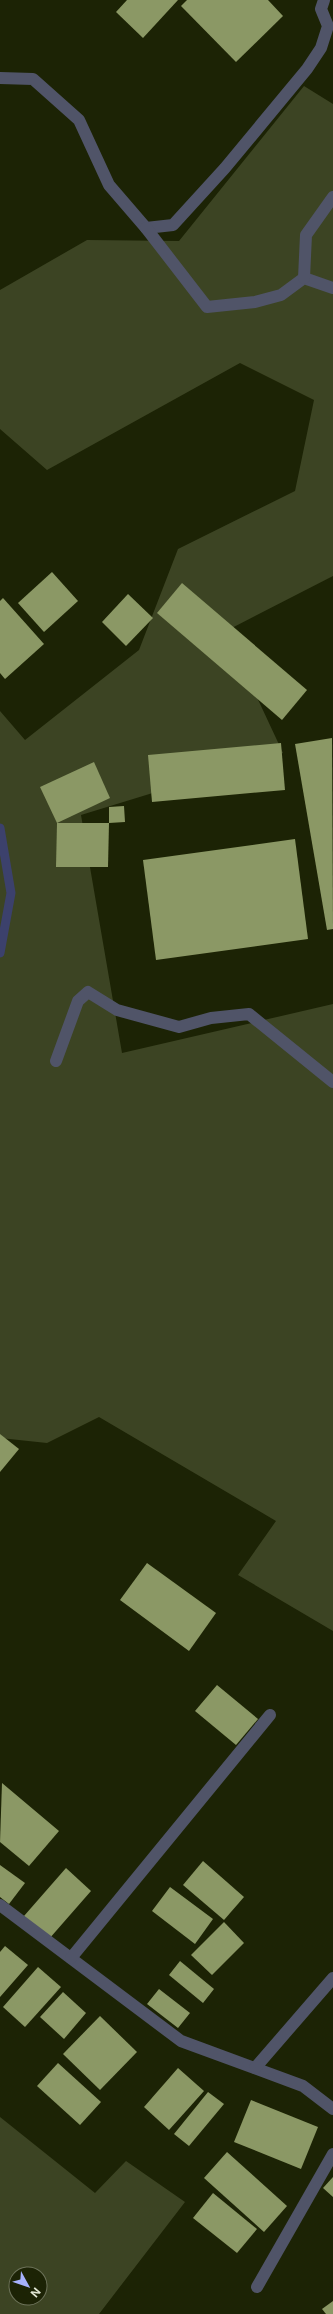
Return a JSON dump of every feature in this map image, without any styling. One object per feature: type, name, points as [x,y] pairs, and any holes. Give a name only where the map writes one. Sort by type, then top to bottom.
[{"type":"street","points":[[146,228],[173,225],[225,168],[307,69],[321,48],[328,26],[321,9],[324,0]]},
{"type":"street","points":[[0,78],[33,79],[79,120],[109,184],[146,228],[207,307],[255,302],[281,295],[304,278]]},
{"type":"street","points":[[304,278],[306,235],[333,197]]},
{"type":"street","points":[[304,278],[333,288]]},
{"type":"street","points":[[56,1061],[78,1001],[88,992],[117,1010],[179,1027],[210,1018],[249,1014],[333,1082]]},
{"type":"street","points":[[71,1958],[270,1715]]},
{"type":"street","points":[[0,1905],[136,2009],[181,2041],[303,2086],[333,2109]]},
{"type":"street","points":[[255,2068],[333,1978]]},
{"type":"street","points":[[257,2287],[333,2154]]},
{"type":"green space","points":[[304,86],[333,104],[333,576],[226,631],[283,753],[81,815],[122,1053],[333,1004],[333,1631],[238,1575],[276,1521],[99,1417],[47,1443],[0,1438],[0,711],[25,740],[139,650],[178,549],[295,491],[314,400],[240,363],[47,470],[0,429],[0,290],[87,240],[179,241]]},
{"type":"green space","points":[[0,2117],[95,2193],[126,2161],[185,2202],[99,2314],[0,2314]]},
{"type":"building","points":[[127,0],[178,0],[143,38],[116,12]]},
{"type":"building","points":[[187,0],[268,0],[283,16],[236,62],[181,6]]},
{"type":"building","points":[[52,572],[78,601],[44,632],[18,603]]},
{"type":"building","points":[[182,583],[307,690],[282,720],[157,613]]},
{"type":"building","points":[[128,594],[153,618],[126,646],[102,622]]},
{"type":"building","points":[[3,598],[44,644],[5,679],[0,673],[0,601]]},
{"type":"building","points":[[332,738],[333,929],[327,930],[295,744]]},
{"type":"building","points":[[281,743],[285,790],[152,802],[148,755]]},
{"type":"building","points":[[94,762],[110,798],[57,823],[40,787]]},
{"type":"building","points":[[124,806],[125,822],[109,823],[109,807]]},
{"type":"building","points":[[57,823],[109,823],[108,867],[56,867]]},
{"type":"building","points":[[295,839],[308,939],[156,960],[143,860]]},
{"type":"building","points":[[0,1434],[19,1449],[0,1472]]},
{"type":"building","points":[[147,1563],[216,1613],[189,1651],[120,1600]]},
{"type":"building","points":[[217,1685],[258,1719],[236,1745],[195,1711]]},
{"type":"building","points":[[2,1783],[59,1831],[29,1866],[0,1842]]},
{"type":"building","points":[[203,1861],[244,1897],[224,1920],[183,1885]]},
{"type":"building","points":[[0,1865],[25,1883],[9,1904],[0,1897]]},
{"type":"building","points":[[66,1868],[91,1891],[49,1939],[24,1916]]},
{"type":"building","points":[[170,1887],[213,1919],[195,1944],[152,1911]]},
{"type":"building","points":[[224,1922],[244,1943],[212,1975],[191,1955]]},
{"type":"building","points":[[5,1946],[28,1965],[0,1997],[0,1952]]},
{"type":"building","points":[[180,1961],[214,1989],[203,2003],[169,1975]]},
{"type":"building","points":[[38,1967],[61,1987],[25,2027],[3,2007]]},
{"type":"building","points":[[159,1989],[190,2013],[178,2028],[147,2004]]},
{"type":"building","points":[[63,1992],[86,2013],[64,2039],[40,2017]]},
{"type":"building","points":[[100,2016],[137,2052],[100,2090],[63,2054]]},
{"type":"building","points":[[58,2063],[101,2102],[80,2125],[37,2086]]},
{"type":"building","points":[[178,2068],[204,2091],[169,2130],[144,2107]]},
{"type":"building","points":[[208,2092],[224,2104],[189,2146],[174,2134]]},
{"type":"building","points":[[251,2100],[318,2127],[301,2169],[234,2142]]},
{"type":"building","points":[[227,2152],[287,2206],[264,2232],[204,2178]]},
{"type":"building","points":[[333,2177],[333,2197],[323,2188]]},
{"type":"building","points":[[213,2193],[257,2229],[237,2253],[193,2218]]},
{"type":"building","points":[[333,2301],[333,2314],[326,2314],[322,2309]]},
{"type":"waterway","points":[[0,828],[11,893],[0,953]]}]
